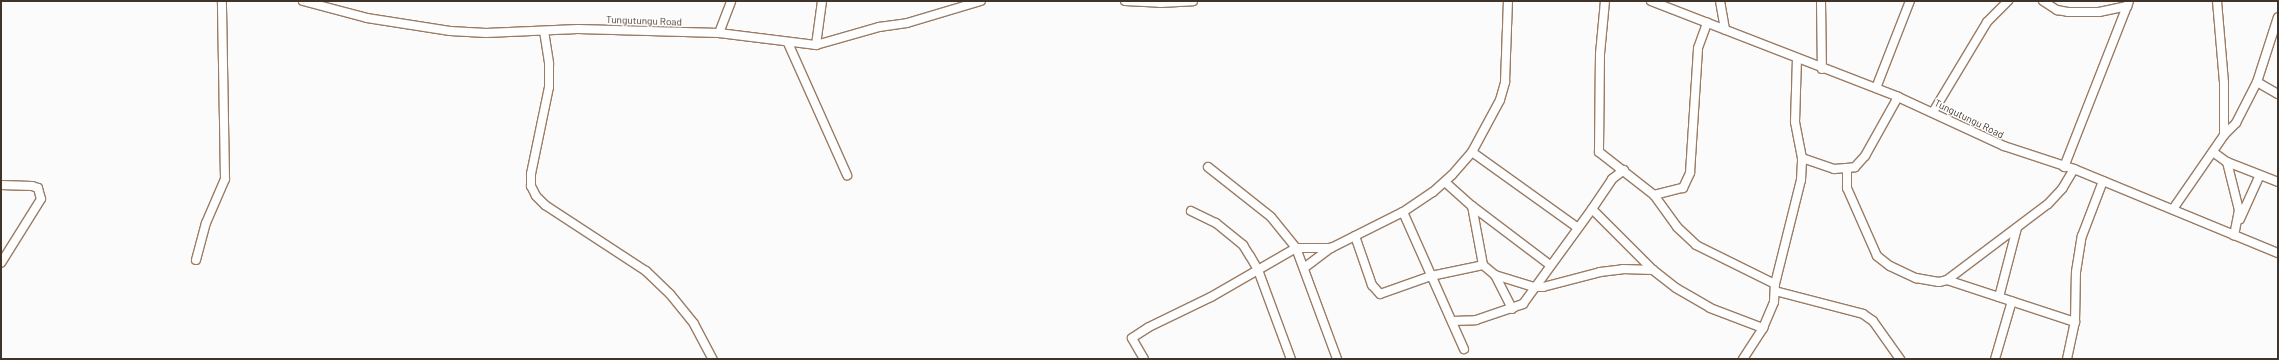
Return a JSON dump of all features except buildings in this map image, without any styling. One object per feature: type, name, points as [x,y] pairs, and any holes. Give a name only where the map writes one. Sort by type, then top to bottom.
[{"type":"street","points":[[196,260],[206,223],[226,179],[222,1]]},
{"type":"street","name":"Tungutungu Road","points":[[303,1],[367,18],[450,31],[719,33],[788,43],[816,45],[872,29],[907,23],[981,1]]},
{"type":"street","points":[[719,33],[731,1]]},
{"type":"street","points":[[816,45],[822,1]]},
{"type":"street","points":[[1125,1],[1160,3],[1193,1]]},
{"type":"street","points":[[1304,268],[1331,248],[1403,212],[1445,182],[1472,152],[1500,100],[1505,82],[1508,1]]},
{"type":"street","points":[[1605,1],[1600,54],[1597,144],[1604,157],[1624,170],[1654,196],[1677,227],[1696,245],[1775,287],[1863,314],[1873,321],[1900,359]]},
{"type":"street","name":"Tungutungu Road","points":[[1651,1],[1822,69],[1876,88],[1933,112],[2004,146],[2064,167],[2074,169],[2278,253]]},
{"type":"street","points":[[1720,1],[1725,30]]},
{"type":"street","points":[[1821,1],[1822,69]]},
{"type":"street","points":[[1876,88],[1910,1]]},
{"type":"street","points":[[1933,112],[1987,22],[2008,1]]},
{"type":"street","points":[[2043,1],[2057,10],[2068,12],[2099,12],[2128,4]]},
{"type":"street","points":[[2217,1],[2224,83],[2224,135]]},
{"type":"street","points":[[2064,167],[2128,4]]},
{"type":"street","points":[[2173,209],[2214,152],[2224,135],[2236,123],[2257,82],[2278,17]]},
{"type":"street","points":[[1654,196],[1683,188],[1690,173],[1698,48],[1707,23]]},
{"type":"street","points":[[544,31],[549,64],[549,87],[532,174],[531,186],[536,196],[545,205],[646,271],[670,294],[694,324],[713,359]]},
{"type":"street","points":[[788,43],[847,175]]},
{"type":"street","points":[[1743,359],[1763,328],[1774,302],[1775,287],[1798,197],[1802,158],[1795,122],[1796,58]]},
{"type":"street","points":[[2257,82],[2278,94]]},
{"type":"street","points":[[1802,158],[1834,169],[1847,169],[1855,167],[1865,156],[1888,119],[1898,97]]},
{"type":"street","points":[[1472,152],[1578,228]]},
{"type":"street","points":[[2214,152],[2227,162],[2259,177],[2278,182]]},
{"type":"street","points":[[2227,162],[2239,210],[2238,222]]},
{"type":"street","points":[[1208,167],[1272,217],[1296,248],[1337,359]]},
{"type":"street","points":[[1847,169],[1847,188],[1877,256],[1890,266],[1916,278],[1929,282],[1947,280],[2075,322]]},
{"type":"street","points":[[1947,280],[1972,259],[2017,228],[2062,189],[2074,169]]},
{"type":"street","points":[[1452,321],[1476,320],[1523,304],[1612,179],[1624,170]]},
{"type":"street","points":[[2234,236],[2238,222],[2259,177]]},
{"type":"street","points":[[2068,359],[2075,322],[2076,272],[2082,236],[2103,181]]},
{"type":"street","points":[[1445,182],[1472,206],[1550,265]]},
{"type":"street","points":[[1,185],[32,186],[38,188],[41,199],[1,263]]},
{"type":"street","points":[[1472,206],[1483,265],[1495,275],[1534,287],[1543,287],[1600,272],[1623,269],[1653,270]]},
{"type":"street","points":[[1592,209],[1653,270],[1676,288],[1710,308],[1763,328]]},
{"type":"street","points":[[1191,211],[1216,223],[1243,245],[1258,270],[1291,359]]},
{"type":"street","points":[[1403,212],[1464,349]]},
{"type":"street","points":[[1999,297],[2017,228]]},
{"type":"street","points":[[1355,236],[1372,286],[1380,294],[1431,276],[1483,265]]},
{"type":"street","points":[[1144,359],[1132,338],[1296,248],[1331,248]]},
{"type":"street","points":[[1495,275],[1512,309]]},
{"type":"street","points":[[1995,359],[2012,301]]}]
